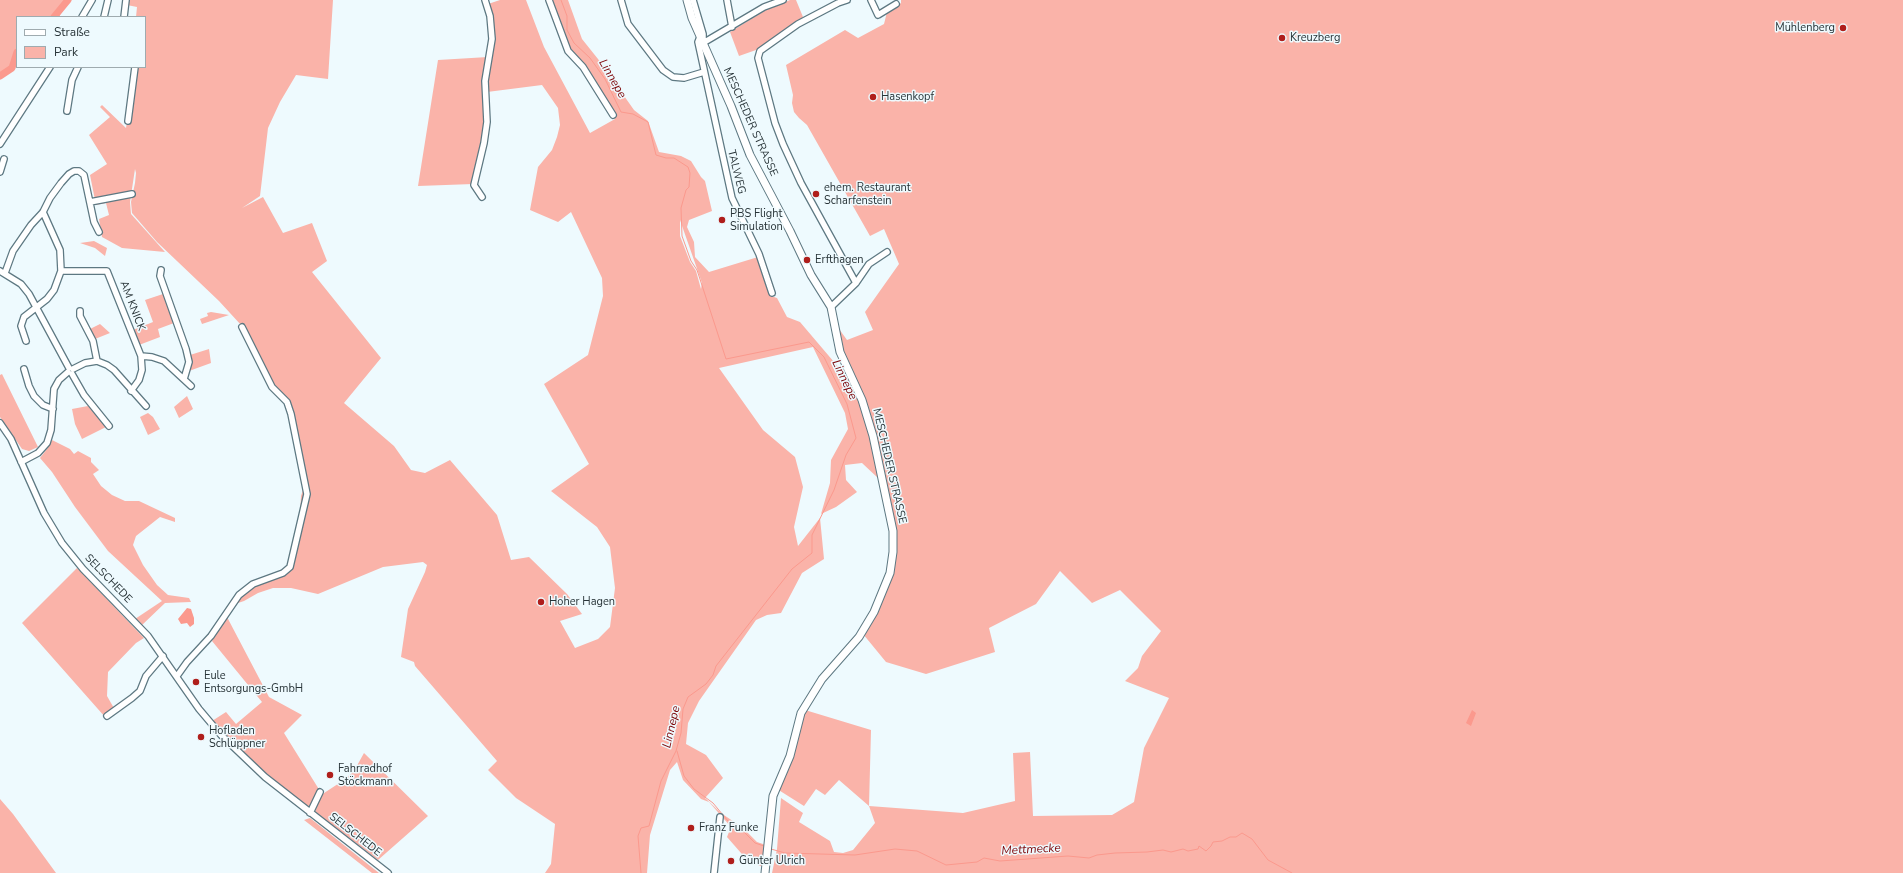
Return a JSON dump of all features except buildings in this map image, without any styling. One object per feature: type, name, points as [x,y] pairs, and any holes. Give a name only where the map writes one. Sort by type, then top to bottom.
[{"type":"main road","name":"MESCHEDER STRASSE","points":[[687,0],[750,155],[790,230],[811,275],[831,307],[840,352],[862,400],[873,436],[893,531],[893,558],[890,573],[882,596],[867,625],[827,673],[803,708],[790,756],[773,796],[769,848],[765,873]]},
{"type":"street","points":[[83,16],[92,0]]},
{"type":"street","points":[[104,16],[108,0]]},
{"type":"street","points":[[124,16],[126,0]]},
{"type":"street","points":[[482,197],[474,185],[482,154],[487,122],[485,81],[492,39],[490,16],[485,0]]},
{"type":"street","points":[[549,0],[568,51],[583,66],[613,115]]},
{"type":"street","points":[[621,0],[628,24],[662,70],[673,77],[684,78],[704,72]]},
{"type":"street","name":"MESCHEDER STRASSE","points":[[693,0],[704,34],[702,40]]},
{"type":"street","points":[[727,0],[732,27]]},
{"type":"street","points":[[702,40],[732,27],[764,7],[783,0]]},
{"type":"street","points":[[847,0],[838,3],[798,24],[760,51],[758,58],[775,123],[783,144],[801,183],[856,283]]},
{"type":"street","points":[[871,0],[878,14],[896,4]]},
{"type":"street","name":"TALWEG","points":[[702,40],[698,42],[732,198],[759,254],[772,294]]},
{"type":"street","points":[[0,144],[49,68]]},
{"type":"street","points":[[67,111],[72,80],[78,68]]},
{"type":"street","points":[[128,121],[135,68]]},
{"type":"street","points":[[0,172],[4,159]]},
{"type":"street","points":[[99,232],[94,222],[84,175],[79,171],[74,171],[61,183],[50,198],[43,212],[30,225],[13,251],[2,272],[21,284],[37,307],[84,395],[109,426]]},
{"type":"street","points":[[90,202],[132,194]]},
{"type":"street","points":[[26,342],[21,326],[24,316],[47,299],[54,290],[61,271],[60,250],[43,212]]},
{"type":"street","points":[[831,307],[856,283],[869,264],[887,252]]},
{"type":"street","points":[[160,270],[160,276],[186,349],[189,362],[184,379]]},
{"type":"street","name":"AM KNICK","points":[[61,271],[107,271],[142,356],[142,370],[139,380],[131,391]]},
{"type":"street","points":[[80,311],[80,316],[93,341],[97,360]]},
{"type":"street","points":[[176,676],[186,662],[211,636],[239,594],[253,584],[283,573],[290,567],[307,494],[291,414],[287,402],[272,388],[242,327]]},
{"type":"street","points":[[142,356],[152,357],[164,361],[191,386]]},
{"type":"street","points":[[21,462],[38,453],[47,443],[50,434],[54,389],[62,376],[85,363],[97,360],[114,370],[131,391],[146,406]]},
{"type":"street","points":[[24,369],[29,386],[34,396],[43,405],[53,409]]},
{"type":"street","name":"SELSCHEDE","points":[[0,423],[11,439],[44,513],[62,543],[83,569],[140,627],[163,656],[199,709],[232,746],[265,777],[388,873]]},
{"type":"street","points":[[107,716],[140,691],[146,676],[163,656]]},
{"type":"street","points":[[310,813],[320,792]]},
{"type":"street","points":[[714,873],[720,817]]},
{"type":"green space","points":[[0,0],[67,0],[59,16],[16,16],[16,63],[14,68],[0,79]]},
{"type":"green space","points":[[128,0],[333,0],[328,79],[296,75],[280,102],[268,128],[260,196],[242,208],[263,197],[283,233],[312,223],[327,261],[312,272],[381,358],[344,403],[394,446],[411,470],[425,473],[450,460],[497,515],[511,560],[529,557],[567,594],[582,614],[560,621],[575,648],[598,639],[610,627],[615,588],[610,547],[597,527],[551,491],[589,464],[544,384],[588,355],[603,296],[602,278],[571,212],[558,222],[530,210],[538,167],[552,150],[557,137],[560,125],[558,108],[542,85],[487,92],[486,82],[493,40],[488,4],[500,0],[526,0],[544,47],[590,133],[615,119],[585,66],[570,50],[552,0],[568,0],[582,39],[634,110],[648,121],[659,152],[681,156],[691,161],[705,181],[712,211],[689,220],[687,227],[694,242],[695,257],[709,272],[758,257],[771,296],[777,298],[787,317],[800,322],[851,382],[869,429],[879,479],[862,463],[845,465],[846,480],[857,492],[836,507],[821,514],[830,483],[831,460],[848,429],[845,413],[813,347],[719,368],[763,430],[795,457],[803,487],[794,527],[798,546],[820,518],[824,559],[802,573],[781,613],[767,615],[756,620],[699,701],[688,723],[686,744],[706,755],[723,778],[705,798],[721,813],[743,828],[757,842],[766,845],[763,867],[748,861],[727,837],[731,827],[709,802],[701,799],[683,780],[677,762],[670,770],[650,835],[647,873],[545,873],[551,864],[555,824],[516,798],[488,770],[497,761],[415,666],[414,662],[401,657],[408,609],[427,565],[423,562],[383,567],[318,594],[291,588],[273,588],[232,605],[245,591],[291,568],[300,517],[301,496],[304,487],[293,413],[274,386],[241,325],[219,301],[157,242],[132,213],[131,202],[135,183],[135,169],[130,202],[131,214],[165,252],[122,248],[102,237],[99,219],[109,215],[106,203],[96,205],[90,175],[107,164],[89,135],[110,117],[100,107],[102,105],[126,128],[136,68],[146,68],[146,16],[136,16],[137,7],[127,5]],"holes":[[[680,220],[702,283],[701,289],[696,271],[690,262],[680,236]]]},
{"type":"green space","points":[[790,0],[796,0],[803,17],[756,50],[739,56],[730,32],[766,10]]},
{"type":"green space","points":[[901,0],[1903,0],[1903,873],[772,873],[777,849],[781,798],[803,813],[799,822],[830,841],[834,852],[843,853],[853,850],[875,823],[869,806],[963,813],[1015,801],[1013,753],[1030,752],[1033,816],[1112,815],[1134,802],[1144,748],[1169,698],[1125,681],[1138,668],[1142,656],[1161,631],[1120,590],[1092,603],[1060,571],[1036,604],[989,628],[995,652],[926,674],[886,662],[863,634],[894,563],[886,485],[844,355],[837,326],[847,340],[873,330],[865,312],[899,264],[884,229],[870,236],[807,125],[794,112],[792,103],[793,95],[786,65],[845,30],[858,38],[884,24],[887,12],[901,3]]},
{"type":"green space","points":[[488,57],[485,132],[473,184],[418,186],[438,60]]},
{"type":"green space","points":[[94,241],[107,248],[105,256],[95,248],[80,243]]},
{"type":"green space","points":[[163,294],[174,323],[158,329],[160,337],[139,345],[133,330],[153,322],[145,300]]},
{"type":"green space","points":[[211,312],[229,315],[202,324],[200,319],[208,316],[207,313]]},
{"type":"green space","points":[[100,324],[110,333],[95,339],[90,329]]},
{"type":"green space","points":[[209,349],[211,363],[189,371],[190,355]]},
{"type":"green space","points":[[2,374],[38,447],[29,451],[22,449],[0,417],[0,375]]},
{"type":"green space","points":[[187,396],[193,409],[179,418],[174,407]]},
{"type":"green space","points":[[88,406],[106,427],[82,439],[75,424],[72,409]]},
{"type":"green space","points":[[148,413],[153,417],[160,429],[148,435],[140,417]]},
{"type":"green space","points":[[52,440],[70,449],[74,454],[78,451],[91,458],[91,462],[99,470],[93,474],[101,486],[112,495],[125,501],[139,501],[175,518],[175,522],[160,517],[136,536],[133,545],[143,565],[157,585],[168,595],[189,598],[191,602],[165,603],[141,626],[135,619],[162,601],[108,551],[75,507],[52,472],[40,458]]},
{"type":"green space","points":[[77,568],[144,638],[136,643],[108,672],[107,696],[115,710],[105,717],[22,623]]},
{"type":"green space","points":[[227,617],[269,697],[302,715],[284,733],[320,791],[311,806],[305,807],[248,759],[212,721],[226,712],[236,724],[262,702],[212,641]]},
{"type":"green space","points":[[805,710],[871,730],[869,806],[839,780],[825,795],[816,789],[804,806],[777,789]]},
{"type":"green space","points":[[364,753],[428,816],[378,860],[315,812],[321,795],[344,780],[354,771]]},
{"type":"green space","points":[[0,799],[13,814],[56,873],[0,873]]},
{"type":"green space","points":[[310,818],[379,873],[372,873],[304,820]]},
{"type":"shaded area","points":[[187,608],[191,609],[194,618],[194,624],[190,627],[187,623],[181,624],[178,619]]},
{"type":"shaded area","points":[[1472,710],[1476,713],[1471,726],[1466,723]]},
{"type":"waterway","points":[[55,16],[68,0]]},
{"type":"waterway","name":"Linnepe","points":[[561,0],[567,16],[567,30],[574,43],[590,58],[605,79],[621,112],[633,114],[648,122],[656,155],[666,158],[674,158],[688,167],[690,173],[689,187],[686,190],[681,208],[682,236],[691,261],[697,270],[726,359],[809,342],[824,357],[847,404],[856,438],[846,455],[834,490],[812,535],[812,553],[792,569],[716,666],[713,675],[706,684],[688,697],[683,709],[681,733],[676,751],[661,781],[649,826],[641,828],[638,836],[641,873]]},
{"type":"waterway","points":[[0,76],[12,68],[16,55]]},
{"type":"waterway","name":"Mettmecke","points":[[677,751],[684,776],[694,789],[713,803],[728,821],[743,831],[755,843],[764,846]]},
{"type":"waterway","name":"Mettmecke","points":[[771,849],[785,853],[855,855],[895,849],[917,851],[946,865],[977,862],[984,858],[1000,861],[1068,856],[1089,858],[1097,855],[1115,853],[1163,850],[1171,852],[1183,849],[1188,851],[1198,849],[1199,846],[1206,851],[1213,842],[1222,841],[1230,837],[1236,837],[1242,833],[1252,839],[1268,860],[1292,873]]},
{"type":"place","name":"Mühlenberg","points":[[1843,28]]},
{"type":"place","name":"Kreuzberg","points":[[1282,38]]},
{"type":"place","name":"Hasenkopf","points":[[873,97]]},
{"type":"place","name":"ehem. Restaurant Scharfenstein","points":[[816,194]]},
{"type":"place","name":"PBS Flight Simulation","points":[[722,220]]},
{"type":"place","name":"Erfthagen","points":[[807,260]]},
{"type":"place","name":"Hoher Hagen","points":[[541,602]]},
{"type":"place","name":"Eule Entsorgungs-GmbH","points":[[196,682]]},
{"type":"place","name":"Hofladen Schlüppner","points":[[201,737]]},
{"type":"place","name":"Fahrradhof Stöckmann","points":[[330,775]]},
{"type":"place","name":"Franz Funke","points":[[691,828]]},
{"type":"place","name":"Günter Ulrich","points":[[731,861]]}]
